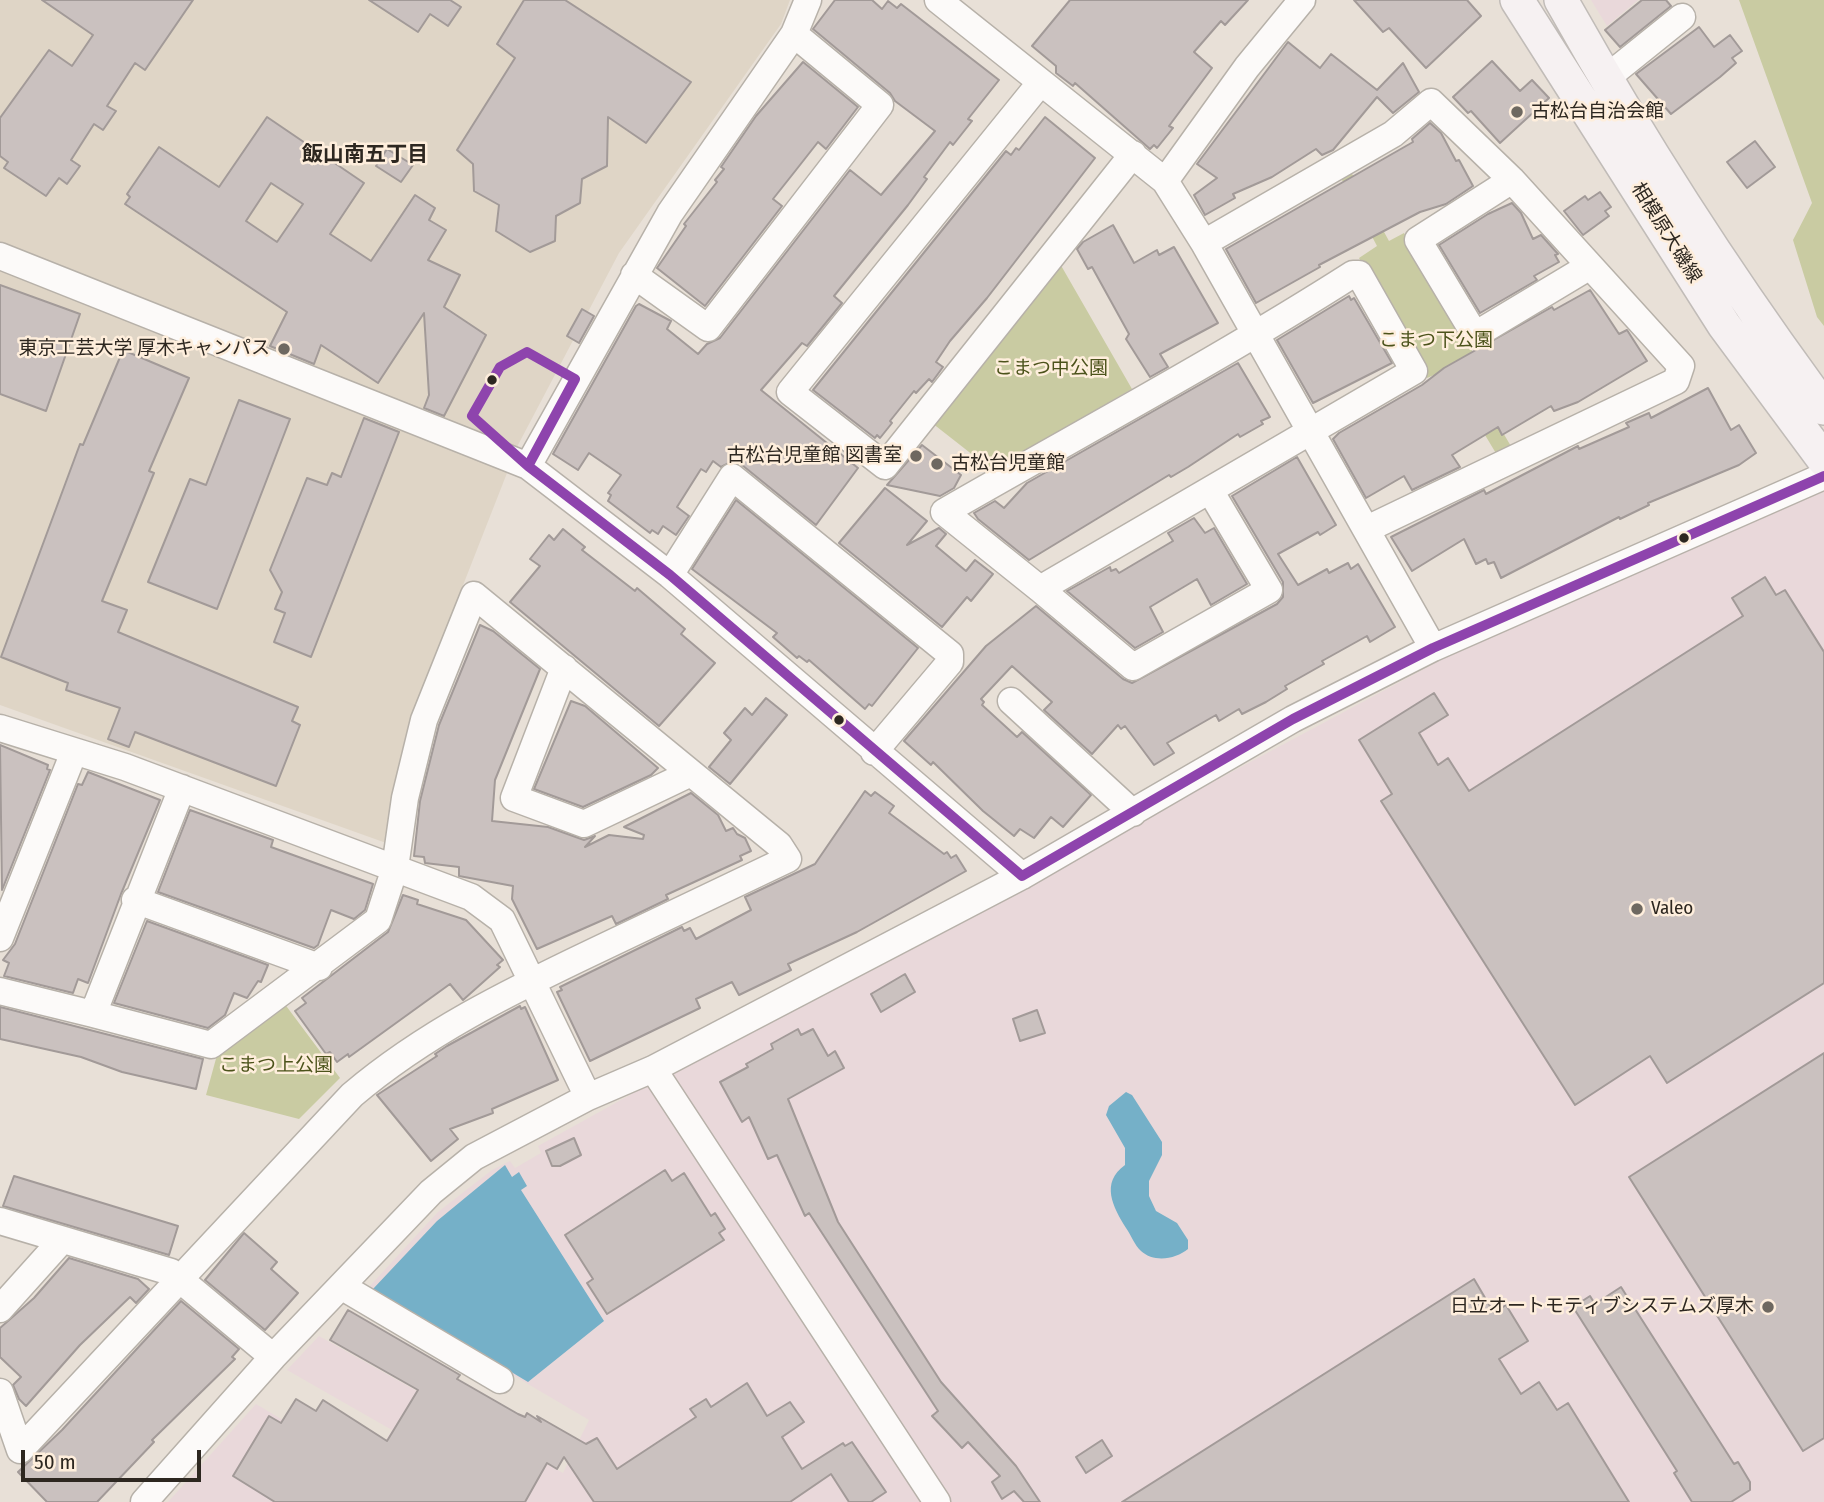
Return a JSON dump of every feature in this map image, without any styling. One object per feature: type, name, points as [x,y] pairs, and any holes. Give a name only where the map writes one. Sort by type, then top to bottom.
[{"type":"main road","name":"相模原大磯線","points":[[1517,0],[1724,325],[1824,460]]},
{"type":"main road","name":"相模原大磯線","points":[[1560,0],[1605,79],[1758,318],[1824,408]]},
{"type":"street","points":[[528,466],[670,213],[794,34],[808,0]]},
{"type":"street","points":[[938,0],[1165,181],[1204,243],[1433,648]]},
{"type":"street","points":[[1165,181],[1247,67],[1302,0]]},
{"type":"street","points":[[1605,79],[1682,17]]},
{"type":"street","points":[[634,275],[708,328],[880,105],[794,34]]},
{"type":"street","points":[[1041,82],[790,392],[886,466],[1133,154]]},
{"type":"street","points":[[1204,243],[1393,134],[1432,102],[1512,180],[1681,366],[1676,381],[1367,529]]},
{"type":"street","points":[[1512,180],[1418,240],[1475,335],[1590,266]]},
{"type":"street","points":[[0,256],[528,466],[670,575],[1022,876]]},
{"type":"street","points":[[1040,589],[1211,492],[1414,371],[1359,274],[1353,274],[1256,335],[944,512],[1133,667],[1269,590],[1211,492]]},
{"type":"street","points":[[144,1502],[273,1357],[431,1192],[474,1157],[589,1097],[653,1069],[1022,876],[1293,719],[1433,648],[1824,476]]},
{"type":"street","points":[[670,575],[732,477],[950,654],[950,662],[874,752]]},
{"type":"street","points":[[0,990],[211,1045],[378,920],[395,868],[405,798],[424,720],[474,595],[779,845],[788,859],[534,981],[434,1033],[393,1060],[352,1095],[20,1450],[0,1392]]},
{"type":"street","points":[[564,668],[514,797],[583,824],[691,773]]},
{"type":"street","points":[[1012,701],[1133,813]]},
{"type":"street","points":[[0,728],[182,788],[471,897],[502,920],[589,1097]]},
{"type":"street","points":[[0,939],[74,752]]},
{"type":"street","points":[[93,1014],[135,900],[182,788]]},
{"type":"street","points":[[135,900],[318,967]]},
{"type":"street","points":[[653,1069],[936,1502]]},
{"type":"street","points":[[0,1222],[171,1272],[273,1357]]},
{"type":"street","points":[[0,1309],[62,1240]]},
{"type":"street","points":[[341,1286],[487,1380]]},
{"type":"shaded area","name":"東京工芸大学 厚木キャンパス","points":[[0,0],[790,0],[781,24],[619,253],[518,445],[409,723],[389,844],[0,705]]},
{"type":"shaded area","points":[[1591,0],[1638,0],[1607,26]]},
{"type":"shaded area","points":[[1824,490],[1824,1502],[168,1502],[256,1404],[367,1470],[392,1430],[287,1370],[319,1336],[563,1473],[589,1420],[367,1289],[438,1212],[492,1170],[510,1161],[515,1168],[541,1153],[538,1146],[693,1060],[1443,659]]},
{"type":"green space","points":[[1739,0],[1824,0],[1824,326],[1817,317],[1793,240],[1812,203]]},
{"type":"green space","name":"こまつ下公園","points":[[1351,172],[1389,241],[1404,233],[1474,354],[1461,361],[1512,448],[1497,455],[1446,370],[1427,378],[1359,258],[1377,246],[1341,178]]},
{"type":"green space","name":"こまつ中公園","points":[[1059,262],[1132,389],[992,470],[932,423]]},
{"type":"green space","name":"こまつ上公園","points":[[284,1003],[340,1078],[299,1119],[206,1095],[217,1055]]},
{"type":"water","points":[[1126,1092],[1132,1095],[1162,1142],[1162,1155],[1149,1181],[1149,1196],[1156,1211],[1177,1223],[1188,1240],[1188,1249],[1171,1257],[1152,1257],[1141,1251],[1113,1204],[1111,1187],[1117,1172],[1125,1165],[1125,1148],[1106,1115],[1109,1106]]},
{"type":"water","points":[[505,1165],[512,1177],[519,1172],[527,1186],[521,1190],[604,1321],[528,1382],[373,1289],[437,1221]]},
{"type":"building","points":[[42,0],[193,0],[145,70],[135,63],[107,106],[116,111],[103,130],[94,124],[71,160],[80,166],[67,184],[59,178],[46,196],[4,168],[8,162],[0,156],[0,118],[49,50],[72,66],[93,35]]},
{"type":"building","points":[[369,0],[450,0],[461,7],[448,26],[430,14],[418,32]]},
{"type":"building","points":[[524,0],[565,0],[691,82],[646,143],[608,117],[607,166],[582,179],[580,203],[556,216],[555,241],[530,252],[496,231],[499,205],[474,191],[473,164],[457,150],[515,58],[497,44]]},
{"type":"building","points":[[835,0],[872,0],[882,9],[888,1],[897,8],[901,4],[999,80],[968,119],[972,121],[953,145],[950,142],[924,177],[927,179],[908,205],[834,296],[842,303],[807,346],[802,343],[761,390],[858,468],[816,525],[742,465],[733,461],[721,467],[713,461],[706,472],[701,469],[677,507],[689,516],[676,535],[663,526],[658,534],[652,530],[650,533],[608,501],[611,495],[608,493],[621,475],[589,453],[578,470],[553,454],[636,306],[639,304],[671,321],[667,329],[698,354],[707,344],[720,338],[850,170],[881,195],[935,131],[895,101],[890,93],[813,29]]},
{"type":"building","points":[[1070,0],[1248,0],[1225,25],[1221,21],[1194,52],[1212,68],[1169,126],[1173,128],[1157,148],[1154,145],[1150,149],[1075,83],[1073,86],[1056,73],[1056,66],[1032,46]]},
{"type":"building","points":[[1354,0],[1467,0],[1481,16],[1426,68],[1389,28],[1383,32]]},
{"type":"building","points":[[1642,0],[1666,0],[1671,6],[1620,47],[1605,30]]},
{"type":"building","points":[[1699,27],[1714,47],[1730,35],[1742,51],[1732,58],[1736,63],[1671,114],[1636,74]]},
{"type":"building","points":[[1288,42],[1320,68],[1331,54],[1377,90],[1403,63],[1419,92],[1393,113],[1377,97],[1333,150],[1322,155],[1316,149],[1272,177],[1233,194],[1235,198],[1205,215],[1194,195],[1217,178],[1197,164]]},
{"type":"building","points":[[1492,61],[1520,91],[1532,80],[1549,98],[1500,143],[1471,111],[1468,113],[1453,97]]},
{"type":"building","points":[[803,62],[858,107],[826,149],[818,142],[773,199],[782,206],[705,306],[657,268],[686,226],[684,224],[717,182],[715,180],[724,169],[721,167],[756,116]]},
{"type":"building","points":[[267,117],[364,183],[330,234],[371,261],[415,195],[435,208],[429,220],[446,230],[428,260],[460,275],[444,307],[486,335],[444,416],[424,408],[429,395],[424,313],[378,383],[321,345],[314,364],[270,346],[287,312],[125,204],[130,197],[127,194],[159,147],[219,187]],"holes":[[[271,183],[303,204],[277,242],[246,221]]]},
{"type":"building","points":[[1045,117],[1095,158],[987,298],[950,341],[936,362],[943,367],[932,382],[929,379],[916,393],[914,391],[880,438],[877,435],[875,438],[813,390],[1006,151],[1011,155],[1016,148],[1019,150]]},
{"type":"building","points":[[1430,123],[1441,133],[1473,186],[1446,204],[1420,212],[1319,265],[1320,267],[1256,303],[1226,249],[1413,142],[1412,139]]},
{"type":"building","points":[[1755,141],[1775,167],[1747,188],[1727,162]]},
{"type":"building","points":[[387,149],[413,165],[401,182],[376,166]]},
{"type":"building","points":[[1600,192],[1611,207],[1605,211],[1609,216],[1583,235],[1564,211],[1585,196],[1588,200]]},
{"type":"building","points":[[1512,203],[1521,213],[1533,239],[1541,235],[1558,254],[1555,255],[1559,262],[1534,276],[1537,280],[1480,313],[1439,245],[1488,214]]},
{"type":"building","points":[[1113,225],[1134,263],[1157,250],[1159,255],[1174,247],[1218,323],[1160,354],[1168,367],[1150,377],[1126,339],[1129,334],[1092,267],[1088,269],[1077,249],[1083,242]]},
{"type":"building","points":[[0,285],[80,314],[46,411],[0,394]]},
{"type":"building","points":[[1590,290],[1619,334],[1627,330],[1647,361],[1578,402],[1554,411],[1551,406],[1502,435],[1498,427],[1452,455],[1460,467],[1412,490],[1404,476],[1366,498],[1333,439],[1339,433],[1422,385],[1444,368],[1552,307],[1554,310]]},
{"type":"building","points":[[1349,296],[1351,300],[1354,298],[1392,363],[1313,403],[1277,340]]},
{"type":"building","points":[[582,309],[594,316],[579,343],[567,336]]},
{"type":"building","points":[[123,350],[189,378],[149,471],[154,473],[102,601],[127,610],[118,632],[298,707],[292,721],[300,725],[276,786],[135,732],[129,747],[108,739],[120,708],[66,690],[68,683],[1,657],[80,444],[83,445]]},
{"type":"building","points":[[1238,363],[1270,417],[1261,421],[1263,424],[1240,437],[1238,434],[1188,467],[1171,477],[1169,475],[1029,560],[974,513],[995,501],[1004,508],[1027,483]]},
{"type":"building","points":[[1708,388],[1731,430],[1739,425],[1756,453],[1739,465],[1648,503],[1649,505],[1620,519],[1619,517],[1501,578],[1494,562],[1488,564],[1486,559],[1476,564],[1464,539],[1412,571],[1391,537],[1484,490],[1486,494],[1578,446],[1579,449],[1629,427],[1626,423],[1649,413],[1651,418]]},
{"type":"building","points":[[239,400],[290,419],[217,609],[148,582],[190,479],[206,485]]},
{"type":"building","points":[[364,418],[399,432],[311,657],[274,642],[285,613],[275,609],[282,592],[270,570],[307,478],[327,485],[332,473],[341,477]]},
{"type":"building","name":"古松台児童館","points":[[922,445],[961,475],[954,488],[940,496],[887,485]]},
{"type":"building","points":[[1297,457],[1336,525],[1278,554],[1298,585],[1327,569],[1329,573],[1348,563],[1351,569],[1358,564],[1395,627],[1370,642],[1367,636],[1322,661],[1324,664],[1285,686],[1287,689],[1266,702],[1242,714],[1239,709],[1219,721],[1216,715],[1167,743],[1174,753],[1154,765],[1125,726],[1121,729],[1118,725],[1092,754],[1044,710],[1052,702],[1012,666],[981,699],[984,702],[982,705],[1017,737],[1022,732],[1091,795],[1063,827],[1051,817],[1034,838],[1020,829],[1014,836],[983,811],[933,762],[931,765],[904,741],[986,646],[1036,606],[1123,679],[1132,683],[1277,604],[1283,597],[1283,582],[1232,496]]},
{"type":"building","points":[[885,488],[927,521],[907,545],[939,528],[946,534],[936,546],[966,571],[975,560],[993,574],[971,601],[967,597],[942,627],[839,543]]},
{"type":"building","points":[[736,500],[918,648],[872,706],[869,704],[865,709],[809,660],[807,662],[799,656],[797,658],[773,637],[777,633],[692,569]]},
{"type":"building","points":[[1194,518],[1205,533],[1214,528],[1247,584],[1211,605],[1197,579],[1150,607],[1163,632],[1135,648],[1067,591],[1110,567],[1111,571],[1116,569],[1119,573],[1173,541],[1168,533]]},
{"type":"building","points":[[563,529],[585,547],[582,550],[635,591],[637,588],[685,629],[681,634],[715,663],[659,726],[510,602],[540,566],[530,559],[549,535],[554,540]]},
{"type":"building","name":"Valeo","points":[[1765,577],[1776,595],[1785,590],[1824,652],[1824,983],[1667,1083],[1650,1056],[1575,1105],[1381,801],[1392,794],[1359,740],[1434,693],[1448,715],[1419,733],[1438,765],[1448,758],[1469,791],[1743,616],[1732,598]]},
{"type":"building","points":[[480,625],[493,631],[540,669],[495,780],[492,821],[548,827],[584,840],[595,836],[585,847],[609,835],[643,839],[644,835],[624,827],[691,793],[718,815],[726,831],[733,828],[745,838],[751,851],[740,856],[742,860],[666,895],[668,899],[616,924],[612,916],[537,949],[512,899],[513,886],[459,876],[459,867],[425,863],[424,857],[414,856],[420,801],[439,725]]},
{"type":"building","points":[[766,698],[787,715],[730,784],[709,767],[731,740],[724,733],[745,708],[752,715]]},
{"type":"building","points":[[571,701],[585,706],[658,768],[651,775],[583,807],[534,789]]},
{"type":"building","points":[[0,745],[48,765],[47,769],[50,770],[2,890]]},
{"type":"building","points":[[88,772],[160,800],[88,983],[78,979],[73,993],[4,976],[9,963],[3,960],[15,944],[78,784],[82,785]]},
{"type":"building","points":[[865,791],[871,796],[875,792],[894,806],[889,813],[944,854],[947,852],[951,858],[956,855],[966,871],[857,932],[788,964],[791,970],[739,995],[732,982],[696,999],[700,1008],[590,1061],[557,992],[562,990],[560,987],[682,927],[684,931],[690,928],[696,939],[751,910],[745,897],[815,864]]},
{"type":"building","points":[[190,810],[273,840],[271,847],[373,884],[365,910],[354,919],[331,910],[318,945],[314,948],[158,892]]},
{"type":"building","points":[[403,895],[418,900],[417,904],[466,920],[503,960],[497,965],[500,967],[463,1000],[450,984],[349,1057],[348,1054],[337,1062],[330,1052],[326,1054],[295,1011],[306,1003],[302,998],[388,932]]},
{"type":"building","points":[[147,921],[268,965],[261,982],[258,981],[247,998],[234,993],[225,1015],[208,1028],[114,1003]]},
{"type":"building","points":[[905,974],[915,992],[881,1012],[871,994]]},
{"type":"building","points":[[520,1006],[521,1009],[525,1007],[558,1080],[492,1109],[493,1113],[450,1129],[458,1139],[431,1161],[377,1095],[437,1056],[435,1054],[447,1046]]},
{"type":"building","points":[[0,1007],[203,1059],[196,1089],[122,1072],[81,1057],[0,1039]]},
{"type":"building","points":[[1037,1010],[1045,1033],[1020,1041],[1013,1019]]},
{"type":"building","points":[[798,1029],[801,1035],[813,1029],[828,1056],[835,1051],[844,1068],[788,1099],[838,1222],[941,1382],[1016,1466],[1040,1502],[1024,1502],[1014,1491],[1002,1499],[992,1482],[1000,1476],[968,1442],[962,1448],[932,1416],[938,1411],[809,1213],[805,1216],[777,1155],[768,1159],[749,1117],[742,1122],[720,1082],[748,1067],[746,1064],[773,1049],[771,1044]]},
{"type":"building","name":"日立オートモティブシステムズ厚木","points":[[1824,1053],[1824,1438],[1803,1451],[1629,1177]]},
{"type":"building","points":[[574,1138],[581,1155],[560,1166],[552,1166],[546,1151]]},
{"type":"building","points":[[665,1170],[672,1181],[684,1173],[711,1216],[715,1213],[725,1229],[719,1233],[724,1240],[607,1314],[587,1283],[593,1279],[565,1235]]},
{"type":"building","points":[[14,1176],[178,1226],[169,1255],[3,1206]]},
{"type":"building","points":[[244,1233],[277,1262],[271,1269],[298,1293],[265,1330],[205,1280]]},
{"type":"building","points":[[69,1258],[138,1279],[149,1289],[136,1303],[130,1297],[80,1345],[26,1406],[19,1399],[13,1385],[21,1377],[0,1357],[0,1328],[34,1298]]},
{"type":"building","points":[[1474,1279],[1494,1313],[1506,1305],[1528,1341],[1499,1359],[1521,1394],[1539,1382],[1557,1410],[1568,1403],[1629,1502],[1122,1502]]},
{"type":"building","points":[[1621,1287],[1734,1464],[1738,1462],[1750,1482],[1750,1490],[1731,1502],[1692,1502],[1674,1473],[1677,1471],[1573,1307],[1590,1296],[1595,1304]]},
{"type":"building","points":[[181,1301],[239,1349],[232,1357],[235,1359],[152,1440],[154,1442],[97,1502],[47,1502],[18,1472],[62,1430]]},
{"type":"building","points":[[348,1310],[460,1375],[457,1379],[518,1414],[525,1417],[527,1413],[541,1422],[537,1416],[586,1444],[597,1438],[617,1469],[696,1417],[690,1409],[706,1399],[711,1407],[747,1383],[767,1416],[790,1402],[804,1422],[782,1437],[802,1469],[843,1443],[845,1446],[852,1442],[886,1492],[871,1502],[849,1502],[831,1474],[790,1502],[594,1502],[564,1457],[557,1469],[547,1463],[525,1502],[275,1502],[233,1476],[269,1416],[281,1423],[296,1399],[316,1411],[323,1400],[387,1441],[418,1390],[330,1340]]},
{"type":"building","points":[[1102,1440],[1112,1456],[1086,1473],[1076,1457]]},
{"type":"transit line","points":[[527,352],[575,379],[528,466],[472,416],[500,367],[527,352]]},
{"type":"transit line","points":[[528,466],[670,575],[1022,876],[1293,719],[1433,648],[1824,476]]},
{"type":"place","name":"古松台自治会館","points":[[1517,112]]},
{"type":"place","name":"東京工芸大学 厚木キャンパス","points":[[284,349]]},
{"type":"place","name":"古松台児童館 図書室","points":[[916,456]]},
{"type":"place","name":"古松台児童館","points":[[937,464]]},
{"type":"place","name":"Valeo","points":[[1637,909]]},
{"type":"place","name":"日立オートモティブシステムズ厚木","points":[[1768,1307]]},
{"type":"district","name":"飯山南五丁目","points":[[365,155]]}]
